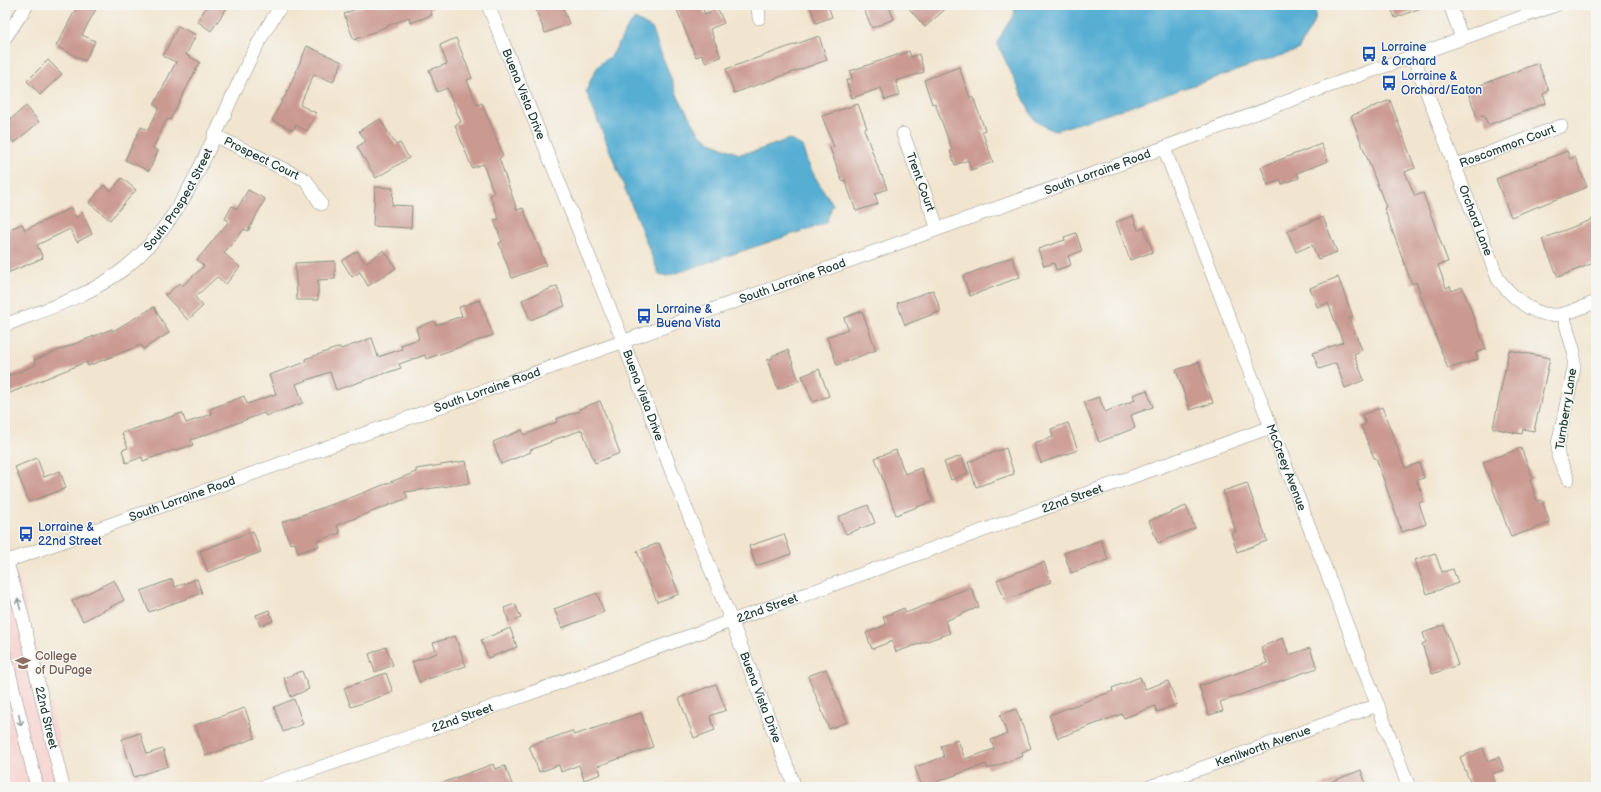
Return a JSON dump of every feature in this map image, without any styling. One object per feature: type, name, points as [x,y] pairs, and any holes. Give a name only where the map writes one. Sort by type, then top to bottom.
[{"type":"street","points":[[5,38],[27,5]]},
{"type":"street","name":"South Prospect Street","points":[[5,325],[79,296],[104,283],[138,257],[162,231],[179,205],[270,21],[282,5]]},
{"type":"street","name":"Buena Vista Drive","points":[[488,5],[623,341],[676,484],[731,620],[795,787]]},
{"type":"street","points":[[758,5],[759,18]]},
{"type":"street","points":[[1450,5],[1462,38]]},
{"type":"street","name":"South Lorraine Road","points":[[6,560],[938,229],[1556,5]]},
{"type":"street","name":"Orchard Lane","points":[[1413,56],[1498,279],[1508,292],[1530,309],[1546,315],[1562,314],[1596,302]]},
{"type":"street","name":"Roscommon Court","points":[[1454,166],[1561,126]]},
{"type":"street","name":"Trent Court","points":[[903,134],[938,229]]},
{"type":"street","name":"Prospect Court","points":[[214,135],[306,180],[321,204]]},
{"type":"street","name":"McCreey Avenue","points":[[1164,148],[1409,787]]},
{"type":"street","name":"Turnberry Lane","points":[[1562,314],[1574,352],[1574,368],[1558,444],[1558,456],[1568,479]]},
{"type":"street","name":"22nd Street","points":[[263,787],[1271,427]]},
{"type":"street","name":"22nd Street","points":[[6,560],[21,611],[63,787]]},
{"type":"street","name":"22nd Street","points":[[5,655],[37,787]]},
{"type":"street","name":"Kenilworth Avenue","points":[[1149,787],[1378,705]]},
{"type":"shaded area","name":"College of DuPage","points":[[5,571],[17,571],[63,755],[73,787],[5,787]]},
{"type":"water","points":[[1015,5],[1316,5],[1315,20],[1298,50],[1053,131],[1034,120],[997,43],[1014,15]]},
{"type":"water","points":[[635,19],[653,29],[679,99],[699,133],[711,142],[739,154],[756,151],[789,139],[802,146],[815,176],[833,204],[826,223],[667,276],[659,274],[586,91],[598,67],[606,59],[611,57],[629,25]]},
{"type":"building","points":[[78,5],[98,5],[82,35],[95,41],[85,61],[56,46]]},
{"type":"building","points":[[208,5],[229,5],[211,31],[197,21]]},
{"type":"building","points":[[365,5],[438,5],[430,9],[432,15],[410,23],[409,17],[354,40],[344,14]]},
{"type":"building","points":[[534,5],[562,5],[569,24],[545,33]]},
{"type":"building","points":[[675,5],[701,5],[705,14],[718,9],[724,23],[710,29],[721,57],[706,63],[702,55],[696,57]]},
{"type":"building","points":[[810,5],[828,5],[832,17],[816,23]]},
{"type":"building","points":[[862,5],[888,5],[894,19],[872,28]]},
{"type":"building","points":[[906,5],[950,5],[925,27]]},
{"type":"building","points":[[1390,5],[1425,5],[1426,6],[1395,18]]},
{"type":"building","points":[[178,26],[196,35],[186,55],[200,62],[170,120],[167,119],[153,148],[158,151],[149,171],[125,160],[141,127],[148,130],[159,108],[154,105],[176,62],[163,56]]},
{"type":"building","points":[[819,36],[827,60],[734,93],[726,69]]},
{"type":"building","points":[[456,38],[472,78],[467,80],[477,105],[482,103],[503,156],[499,158],[517,210],[523,208],[546,265],[512,278],[499,243],[502,242],[494,220],[499,219],[490,195],[494,193],[483,164],[472,168],[455,125],[461,122],[447,88],[437,92],[429,70],[447,64],[440,45]]},
{"type":"building","points":[[307,46],[342,62],[333,82],[314,74],[300,105],[316,113],[307,131],[296,125],[293,130],[272,120],[285,97]]},
{"type":"building","points":[[909,51],[911,57],[919,54],[924,72],[896,81],[900,95],[885,100],[881,88],[852,98],[846,81],[852,78],[850,71]]},
{"type":"building","points":[[48,60],[62,74],[40,95],[27,81]]},
{"type":"building","points":[[1538,63],[1549,91],[1543,94],[1546,103],[1488,125],[1484,115],[1477,117],[1467,90]]},
{"type":"building","points":[[959,67],[970,98],[973,97],[985,130],[982,131],[993,162],[971,170],[968,160],[955,165],[950,151],[952,150],[935,103],[932,104],[924,80]]},
{"type":"building","points":[[1390,100],[1415,168],[1405,172],[1415,196],[1423,193],[1448,262],[1438,265],[1446,288],[1450,286],[1452,291],[1462,287],[1486,349],[1476,353],[1478,359],[1448,369],[1416,282],[1412,284],[1384,208],[1386,207],[1351,116]]},
{"type":"building","points":[[858,104],[867,128],[864,129],[887,189],[875,194],[878,204],[856,211],[845,180],[842,181],[830,148],[834,147],[822,116]]},
{"type":"building","points":[[26,106],[39,122],[14,143],[5,132],[5,112],[11,119]]},
{"type":"building","points":[[380,119],[396,145],[400,143],[409,158],[376,178],[357,147],[366,141],[359,131]]},
{"type":"building","points":[[1321,144],[1328,161],[1297,173],[1299,178],[1282,184],[1281,180],[1268,185],[1261,167]]},
{"type":"building","points":[[1567,151],[1570,159],[1575,157],[1587,187],[1511,217],[1496,179]]},
{"type":"building","points":[[122,178],[136,190],[110,220],[89,203],[104,185],[111,191]]},
{"type":"building","points":[[375,187],[393,188],[392,205],[412,206],[411,228],[373,226]]},
{"type":"building","points":[[248,190],[265,199],[248,231],[244,229],[224,253],[240,267],[226,284],[217,277],[195,297],[203,306],[188,320],[164,294],[167,294],[180,283],[182,286],[204,266],[197,260],[229,221],[225,219],[232,206],[237,209]]},
{"type":"building","points":[[71,208],[76,218],[82,212],[92,234],[77,242],[70,229],[37,245],[43,258],[5,274],[5,231],[22,224],[25,230]]},
{"type":"building","points":[[1133,216],[1138,230],[1144,228],[1153,252],[1130,260],[1116,222]]},
{"type":"building","points":[[1323,217],[1337,252],[1318,259],[1312,245],[1296,252],[1287,231]]},
{"type":"building","points":[[1596,218],[1596,262],[1558,277],[1542,239]]},
{"type":"building","points":[[1076,233],[1082,251],[1068,256],[1071,265],[1056,270],[1054,263],[1044,266],[1038,249],[1065,240],[1064,237]]},
{"type":"building","points":[[384,250],[396,268],[368,286],[360,272],[352,277],[342,261],[357,251],[365,263]]},
{"type":"building","points":[[1012,257],[1020,277],[970,296],[963,276]]},
{"type":"building","points":[[335,261],[335,279],[318,280],[318,300],[297,300],[295,263]]},
{"type":"building","points":[[1338,277],[1353,317],[1349,318],[1362,350],[1354,354],[1364,380],[1345,388],[1336,363],[1319,369],[1313,353],[1343,342],[1328,303],[1317,307],[1310,288]]},
{"type":"building","points":[[557,286],[565,306],[530,320],[522,300]]},
{"type":"building","points":[[933,290],[941,311],[905,325],[897,303]]},
{"type":"building","points":[[480,300],[493,335],[426,359],[425,355],[399,364],[401,368],[336,390],[330,372],[296,384],[303,403],[266,416],[264,413],[191,440],[193,445],[143,461],[142,457],[126,463],[122,450],[128,448],[122,433],[182,413],[186,423],[212,414],[210,409],[244,396],[247,404],[276,394],[269,375],[306,362],[305,359],[340,347],[341,349],[372,338],[378,357],[402,349],[401,345],[419,339],[416,328],[434,321],[436,325],[462,316],[459,307]]},
{"type":"building","points":[[154,307],[169,333],[143,349],[141,345],[88,366],[86,362],[5,395],[5,377],[36,365],[34,360],[112,329],[113,331]]},
{"type":"building","points":[[862,311],[876,350],[837,365],[827,337],[848,329],[844,318]]},
{"type":"building","points":[[788,350],[799,381],[778,389],[767,360],[773,358],[772,356]]},
{"type":"building","points":[[1509,350],[1550,358],[1534,431],[1523,429],[1522,434],[1493,428]]},
{"type":"building","points":[[1199,362],[1213,403],[1190,410],[1176,370]]},
{"type":"building","points":[[819,369],[829,396],[813,402],[802,376]]},
{"type":"building","points":[[1147,390],[1153,407],[1131,415],[1135,428],[1099,442],[1084,402],[1099,397],[1105,412],[1135,400],[1133,395]]},
{"type":"building","points":[[600,401],[620,453],[595,463],[582,430],[550,441],[551,442],[530,450],[531,452],[501,464],[493,442],[522,430],[524,435],[557,422],[556,419],[580,411],[579,409]]},
{"type":"building","points":[[1382,407],[1405,468],[1419,463],[1424,478],[1417,480],[1424,501],[1419,503],[1426,524],[1402,532],[1376,458],[1374,458],[1361,426],[1366,424],[1362,415]]},
{"type":"building","points":[[1068,423],[1078,450],[1041,463],[1034,443],[1053,437],[1051,429]]},
{"type":"building","points":[[1006,448],[1014,474],[976,487],[968,462]]},
{"type":"building","points":[[1521,448],[1533,479],[1530,480],[1537,501],[1542,500],[1550,523],[1511,537],[1483,462]]},
{"type":"building","points":[[896,450],[905,474],[921,468],[933,501],[896,515],[875,458]]},
{"type":"building","points":[[961,456],[968,473],[951,480],[944,462]]},
{"type":"building","points":[[37,458],[44,477],[60,471],[66,488],[29,502],[15,467]]},
{"type":"building","points":[[466,461],[470,483],[405,492],[408,498],[337,525],[340,533],[317,541],[319,546],[298,553],[295,543],[290,544],[282,522],[345,500],[416,472],[416,469]]},
{"type":"building","points":[[1247,483],[1267,541],[1237,552],[1231,533],[1236,532],[1223,491]]},
{"type":"building","points":[[868,505],[875,523],[846,534],[838,517]]},
{"type":"building","points":[[1186,506],[1195,528],[1158,543],[1149,521]]},
{"type":"building","points":[[253,531],[261,552],[208,572],[200,551]]},
{"type":"building","points":[[784,534],[791,554],[756,566],[749,546]]},
{"type":"building","points":[[1101,540],[1108,560],[1071,573],[1064,553]]},
{"type":"building","points":[[659,543],[679,594],[657,602],[637,551]]},
{"type":"building","points":[[1435,553],[1442,572],[1453,569],[1458,583],[1427,594],[1415,560]]},
{"type":"building","points":[[1044,562],[1051,582],[1005,600],[997,580]]},
{"type":"building","points":[[172,579],[175,587],[197,579],[202,593],[149,612],[141,591]]},
{"type":"building","points":[[114,580],[124,600],[83,621],[72,601]]},
{"type":"building","points":[[971,587],[979,607],[945,621],[950,633],[896,652],[892,641],[872,649],[866,633],[886,625],[883,617],[904,608],[906,613]]},
{"type":"building","points":[[597,593],[604,612],[562,628],[554,609]]},
{"type":"building","points":[[515,604],[521,618],[509,622],[504,608]]},
{"type":"building","points":[[269,610],[273,621],[260,626],[256,615]]},
{"type":"building","points":[[1444,625],[1458,665],[1432,674],[1422,644],[1426,642],[1423,633]]},
{"type":"building","points":[[510,628],[517,647],[488,658],[481,640]]},
{"type":"building","points":[[455,636],[466,666],[419,682],[412,662],[437,653],[433,643]]},
{"type":"building","points":[[1283,638],[1289,655],[1310,648],[1317,668],[1220,702],[1223,711],[1209,715],[1199,686],[1267,663],[1261,647]]},
{"type":"building","points":[[386,647],[393,665],[375,672],[369,654]]},
{"type":"building","points":[[826,669],[847,722],[829,729],[808,676]]},
{"type":"building","points":[[302,671],[309,689],[291,697],[284,678]]},
{"type":"building","points":[[386,673],[393,692],[351,707],[344,688]]},
{"type":"building","points":[[1140,677],[1145,689],[1168,681],[1177,704],[1157,712],[1155,706],[1124,718],[1122,714],[1058,738],[1049,715],[1113,691],[1112,688]]},
{"type":"building","points":[[716,684],[726,710],[710,716],[715,730],[694,738],[679,698]]},
{"type":"building","points":[[294,699],[303,724],[283,732],[274,707]]},
{"type":"building","points":[[245,708],[255,738],[206,756],[195,725]]},
{"type":"building","points":[[1016,709],[1031,748],[1022,752],[1023,756],[988,769],[986,764],[922,787],[915,767],[944,757],[941,746],[958,740],[965,759],[994,749],[991,740],[1007,734],[1000,715]]},
{"type":"building","points":[[641,713],[653,747],[598,766],[601,774],[584,780],[579,765],[561,772],[559,765],[539,772],[529,746],[572,731],[574,735]]},
{"type":"building","points":[[140,733],[147,754],[163,749],[168,766],[134,777],[122,739]]},
{"type":"building","points":[[1483,748],[1487,761],[1499,757],[1504,770],[1492,774],[1496,787],[1472,787],[1460,757]]},
{"type":"building","points":[[493,764],[495,769],[505,766],[513,787],[434,787],[434,786]]},
{"type":"building","points":[[1361,770],[1367,787],[1320,787],[1320,786]]},
{"type":"place","name":"Lorraine & Orchard","points":[[1369,54]]},
{"type":"place","name":"Lorraine & Orchard/Eaton","points":[[1389,83]]},
{"type":"place","name":"Lorraine & Buena Vista","points":[[644,316]]},
{"type":"place","name":"Lorraine & 22nd Street","points":[[26,534]]},
{"type":"place","name":"College of DuPage","points":[[23,663]]}]
